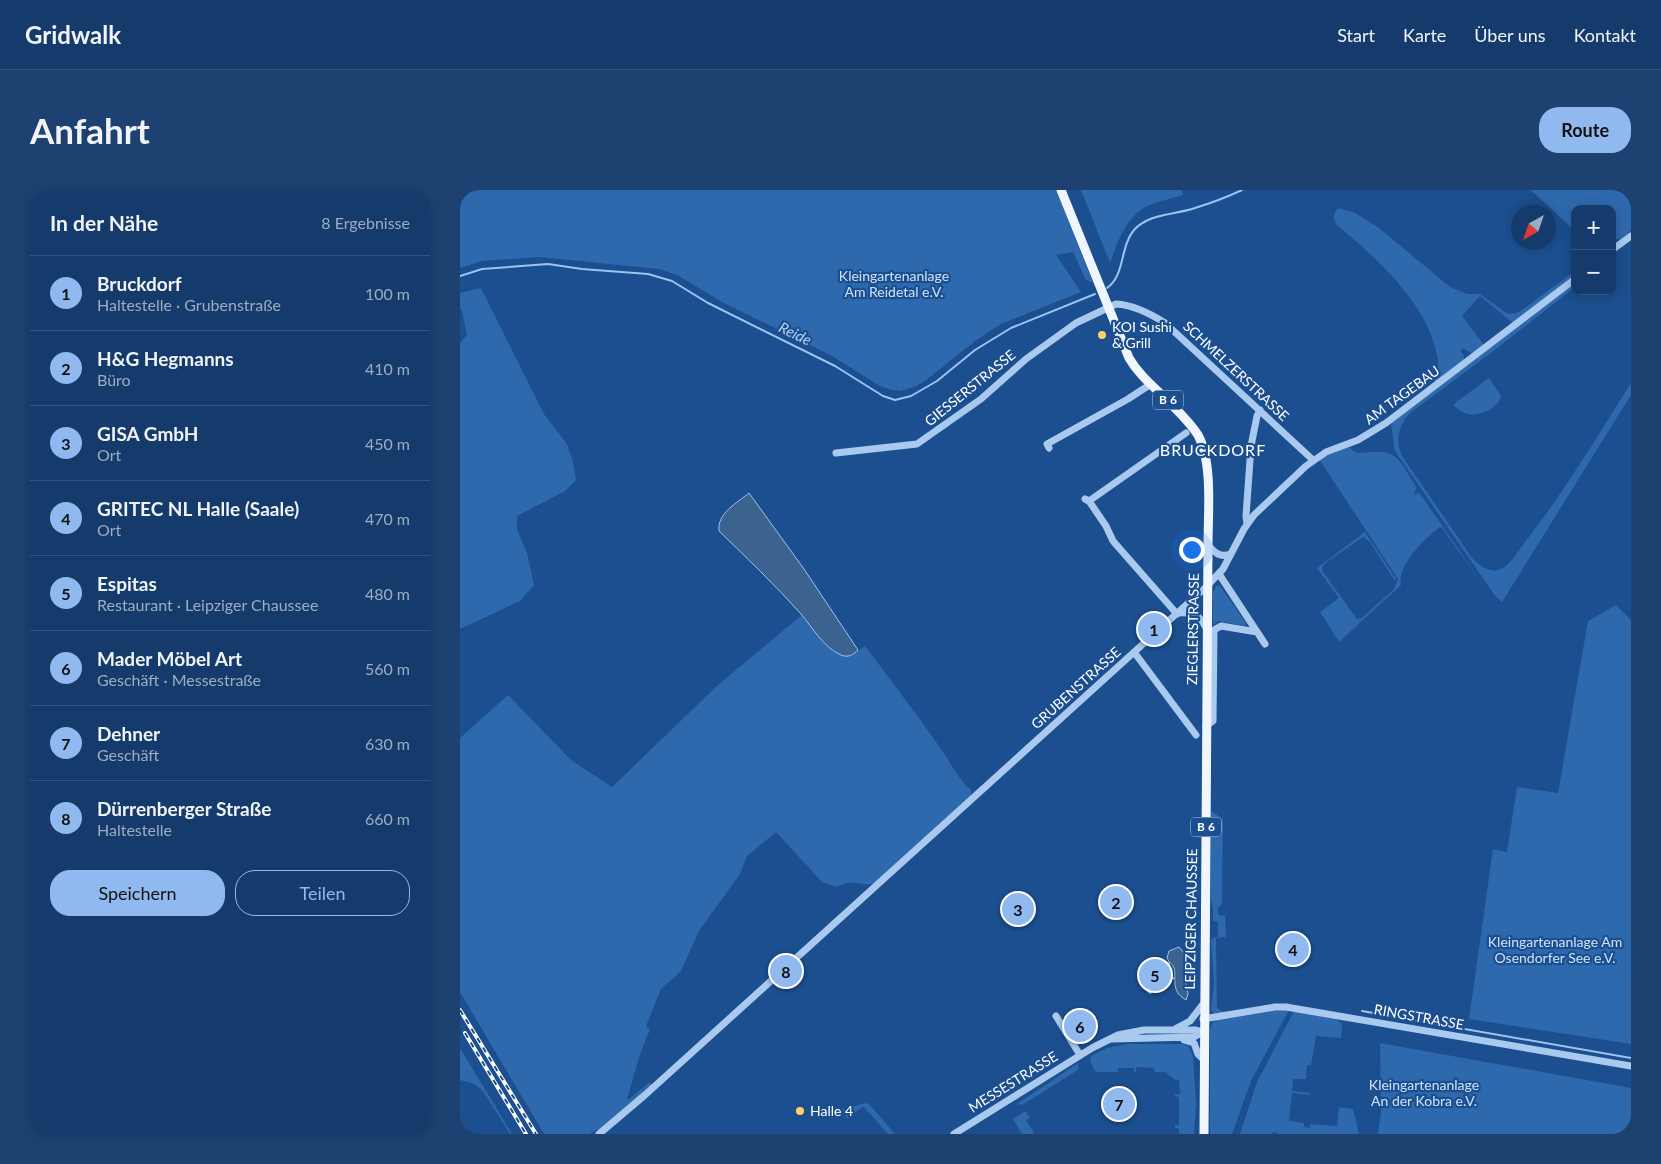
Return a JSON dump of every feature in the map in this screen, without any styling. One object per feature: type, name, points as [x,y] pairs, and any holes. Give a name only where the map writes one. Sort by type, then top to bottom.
[{"type":"main road","name":"ZIEGLERSTRASSE","points":[[1061,190],[1129,358],[1138,372],[1189,424],[1201,443],[1207,468],[1208,545],[1206,587],[1210,629],[1206,747]]},
{"type":"main road","name":"LEIPZIGER CHAUSSEE","points":[[1203,1032],[1206,747]]},
{"type":"main road","name":"B 6","points":[[1203,1032],[1204,1134]]},
{"type":"street","points":[[1616,247],[1631,236]]},
{"type":"street","name":"AM TAGEBAU","points":[[1206,587],[1219,574],[1254,515],[1313,460],[1326,452],[1358,440],[1386,424],[1571,282]]},
{"type":"street","name":"SCHMELZERSTRASSE","points":[[1108,308],[1116,304],[1124,305],[1140,310],[1165,323],[1313,460]]},
{"type":"street","name":"GIESSERSTRASSE","points":[[836,453],[917,444],[981,399],[1026,359],[1076,323],[1108,308]]},
{"type":"street","points":[[1049,448],[1047,444],[1151,384]]},
{"type":"street","points":[[1247,524],[1251,446],[1260,410]]},
{"type":"street","points":[[1186,433],[1087,500],[1106,526],[1113,541],[1177,613],[1195,614],[1210,629],[1221,626],[1257,632]]},
{"type":"street","points":[[1208,545],[1216,554],[1222,556],[1231,554]]},
{"type":"street","points":[[1219,574],[1265,644]]},
{"type":"street","name":"GRUBENSTRASSE","points":[[599,1134],[656,1085],[1206,587]]},
{"type":"street","points":[[1134,652],[1196,735]]},
{"type":"street","points":[[1172,1030],[1190,1022],[1204,1003]]},
{"type":"street","name":"RINGSTRASSE","points":[[1203,1019],[1275,1007],[1286,1007],[1631,1066]]},
{"type":"street","points":[[1056,1016],[1080,1055]]},
{"type":"street","name":"MESSESTRASSE","points":[[954,1134],[1080,1055],[1126,1033],[1144,1030],[1196,1030],[1203,1032]]},
{"type":"street","name":"MESSESTRASSE","points":[[1112,1039],[1194,1037],[1203,1032]]},
{"type":"street","points":[[1176,1038],[1194,1044],[1198,1054],[1203,1059]]},
{"type":"green space","name":"Kleingartenanlage Am Reidetal e.V.","points":[[460,190],[1056,190],[1093,283],[1086,280],[1073,252],[1056,255],[1081,292],[1001,324],[975,341],[925,381],[901,391],[892,390],[880,386],[832,356],[724,303],[679,276],[659,269],[539,257],[482,261],[460,268]]},
{"type":"green space","points":[[1081,190],[1182,190],[1183,195],[1151,205],[1136,214],[1122,234],[1110,263]]},
{"type":"green space","points":[[1531,190],[1631,190],[1631,230],[1621,240],[1616,239],[1616,205],[1571,205],[1571,227],[1556,213],[1556,205],[1547,205]]},
{"type":"green space","points":[[1338,208],[1355,213],[1379,228],[1450,287],[1467,294],[1480,294],[1508,314],[1517,313],[1522,310],[1571,274],[1571,278],[1513,323],[1480,296],[1462,316],[1484,345],[1473,354],[1463,348],[1460,351],[1464,356],[1464,361],[1435,384],[1433,380],[1438,369],[1438,359],[1430,332],[1421,315],[1410,297],[1396,281],[1366,250],[1336,224],[1334,219]]},
{"type":"green space","points":[[1571,285],[1571,290],[1410,413],[1400,428],[1398,439],[1402,456],[1472,558],[1481,566],[1495,571],[1503,568],[1514,558],[1580,464],[1631,383],[1631,395],[1502,602],[1496,597],[1395,451],[1391,425],[1394,420]]},
{"type":"green space","points":[[481,288],[544,414],[567,444],[576,480],[565,491],[517,516],[517,529],[527,553],[534,585],[520,601],[460,629],[460,343],[467,335],[460,308],[460,293]]},
{"type":"green space","points":[[1489,378],[1501,396],[1493,408],[1483,413],[1472,415],[1464,413],[1454,406],[1455,403]]},
{"type":"green space","points":[[1350,448],[1357,453],[1388,453],[1398,460],[1416,486],[1414,494],[1416,495],[1418,492],[1423,498],[1490,595],[1440,527],[1413,553],[1403,569],[1401,585],[1339,642],[1320,612],[1339,598],[1317,568],[1365,532],[1396,579],[1395,581],[1369,541],[1363,537],[1324,564],[1322,568],[1357,619],[1362,618],[1394,589],[1398,579],[1319,459]]},
{"type":"green space","points":[[1216,586],[1220,586],[1246,623],[1245,626],[1218,621],[1213,625],[1213,592]]},
{"type":"green space","name":"Kleingartenanlage Am Osendorfer See e.V.","points":[[1616,605],[1631,620],[1631,1044],[1469,1019],[1493,849],[1507,852],[1517,787],[1558,793],[1588,621]]},
{"type":"green space","points":[[802,615],[829,648],[850,656],[865,646],[930,733],[958,775],[971,790],[971,795],[874,884],[848,883],[837,887],[822,882],[776,832],[747,856],[740,874],[699,931],[681,971],[661,989],[646,1026],[650,1030],[640,1055],[627,1099],[650,1082],[652,1085],[599,1131],[597,1129],[590,1134],[544,1134],[460,992],[460,738],[508,695],[571,760],[612,787],[719,684]]},
{"type":"green space","points":[[1211,811],[1223,819],[1222,904],[1218,908],[1218,915],[1225,916],[1226,937],[1216,938],[1217,1008],[1225,1013],[1214,1014],[1211,1010],[1214,983],[1211,941],[1214,937],[1218,937],[1218,922],[1213,921],[1211,901]]},
{"type":"green space","points":[[1289,1010],[1251,1081],[1232,1134],[1210,1134],[1210,1029],[1213,1022],[1219,1019],[1267,1011]]},
{"type":"green space","points":[[1294,1011],[1335,1018],[1342,1024],[1341,1038],[1316,1036],[1311,1065],[1307,1065],[1306,1079],[1293,1079],[1292,1091],[1311,1093],[1310,1095],[1292,1093],[1289,1121],[1304,1123],[1304,1127],[1310,1128],[1310,1124],[1337,1126],[1339,1107],[1353,1109],[1359,1134],[1278,1134],[1274,1132],[1272,1134],[1240,1134],[1257,1082]]},
{"type":"green space","name":"Kleingartenanlage An der Kobra e.V.","points":[[1380,1043],[1631,1088],[1631,1134],[1378,1134],[1381,1112]]},
{"type":"green space","points":[[1127,1044],[1183,1044],[1189,1047],[1193,1057],[1196,1104],[1194,1134],[1179,1134],[1179,1129],[1175,1128],[1175,1125],[1179,1125],[1179,1097],[1175,1096],[1175,1094],[1180,1094],[1179,1080],[1175,1080],[1165,1072],[1155,1072],[1154,1068],[1136,1067],[1136,1072],[1134,1072],[1134,1068],[1118,1068],[1118,1072],[1097,1072],[1094,1070],[1090,1060],[1091,1056],[1107,1048]]},
{"type":"green space","points":[[460,1048],[512,1134],[510,1134],[483,1091],[474,1084],[460,1080]]},
{"type":"green space","points":[[1077,1064],[1078,1070],[1022,1105],[1017,1104]]},
{"type":"green space","points":[[866,1103],[869,1104],[895,1134],[888,1134],[864,1107],[849,1118],[840,1110]]},
{"type":"green space","points":[[1025,1111],[1030,1118],[1026,1120],[1033,1134],[1022,1134],[1013,1119]]},
{"type":"shaded area","points":[[749,493],[804,569],[858,650],[854,653],[844,656],[829,647],[801,614],[719,531],[719,525],[724,514]]},
{"type":"shaded area","points":[[1179,947],[1184,953],[1188,994],[1186,1000],[1176,989],[1174,968],[1167,958],[1169,951]]},
{"type":"waterway","name":"Reide","points":[[1107,288],[1117,276],[1126,244],[1140,224],[1155,217],[1207,204],[1242,190]]},
{"type":"waterway","name":"Reide","points":[[460,276],[482,269],[548,264],[582,269],[648,274],[672,281],[708,303],[835,366],[883,396],[895,400],[911,396],[937,381],[975,350],[1011,328],[1095,294]]},
{"type":"waterway","points":[[1169,963],[1146,979],[1145,988],[1150,993],[1164,981],[1174,978]]},
{"type":"waterway","points":[[1362,1011],[1631,1058]]},
{"type":"railway","points":[[460,1010],[536,1134]]},
{"type":"railway","points":[[465,1033],[526,1134]]},
{"type":"place","name":"KOI Sushi & Grill","points":[[1102,335]]},
{"type":"place","name":"Bruckdorf","points":[[1154,629]]},
{"type":"place","name":"H&G Hegmanns","points":[[1116,902]]},
{"type":"place","name":"GISA GmbH","points":[[1018,909]]},
{"type":"place","name":"GRITEC NL Halle (Saale)","points":[[1293,949]]},
{"type":"place","name":"Dürrenberger Straße","points":[[786,971]]},
{"type":"place","name":"Espitas","points":[[1155,975]]},
{"type":"place","name":"Mader Möbel Art","points":[[1080,1026]]},
{"type":"place","name":"Dehner","points":[[1119,1104]]},
{"type":"place","name":"Halle 4","points":[[800,1111]]},
{"type":"district","name":"BRUCKDORF","points":[[1213,450]]}]
